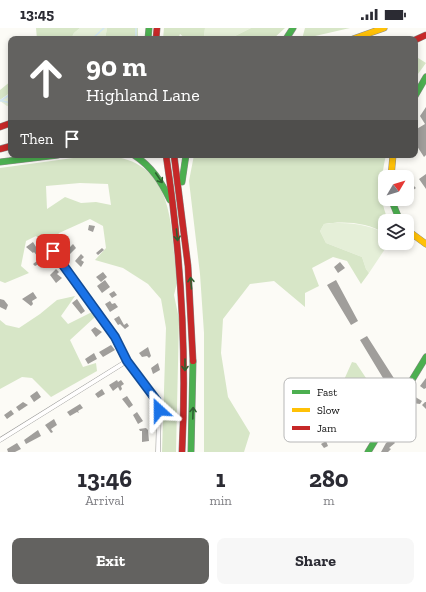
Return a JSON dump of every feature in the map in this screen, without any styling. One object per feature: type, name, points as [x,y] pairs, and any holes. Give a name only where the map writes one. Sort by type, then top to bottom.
[{"type":"main road","points":[[361,36],[384,28]]},
{"type":"main road","points":[[418,91],[426,77]]},
{"type":"main road","points":[[0,162],[33,158]]},
{"type":"main road","points":[[139,158],[148,164],[161,179],[174,209]]},
{"type":"main road","points":[[166,158],[174,209],[185,344],[182,452]]},
{"type":"main road","points":[[175,158],[181,193],[193,321],[194,383],[191,452]]},
{"type":"main road","points":[[181,193],[186,158]]},
{"type":"main road","points":[[392,170],[393,158]]},
{"type":"main road","points":[[414,235],[426,244]]},
{"type":"main road","points":[[413,378],[426,357]]},
{"type":"main road","points":[[368,452],[374,442]]},
{"type":"street","points":[[53,251],[115,337],[127,361],[158,403],[158,452]]},
{"type":"street","points":[[0,440],[127,361]]},
{"type":"green space","points":[[36,28],[80,28],[72,36],[37,36]]},
{"type":"green space","points":[[80,28],[107,28],[106,36],[72,36]]},
{"type":"green space","points":[[107,28],[138,28],[138,36],[106,36]]},
{"type":"green space","points":[[164,28],[205,28],[204,36],[182,36],[180,34],[179,36],[163,36]]},
{"type":"green space","points":[[205,28],[251,28],[235,36],[204,36]]},
{"type":"green space","points":[[251,28],[285,28],[276,36],[235,36]]},
{"type":"green space","points":[[305,28],[350,28],[315,36],[303,36]]},
{"type":"green space","points":[[418,58],[426,63],[418,74]]},
{"type":"green space","points":[[8,83],[8,94],[0,100],[0,90]]},
{"type":"green space","points":[[8,94],[8,106],[0,101]]},
{"type":"green space","points":[[73,158],[122,158],[141,167],[155,180],[164,196],[170,216],[177,283],[174,295],[179,319],[176,452],[162,452],[166,328],[161,299],[148,284],[123,268],[95,260],[106,248],[103,226],[90,219],[59,233],[49,248],[36,236],[26,241],[21,266],[29,273],[5,283],[0,281],[0,168]],"holes":[[[80,183],[108,184],[111,205],[96,202],[81,203],[65,197],[47,209],[46,186]]]},
{"type":"green space","points":[[193,158],[385,158],[383,170],[378,170],[378,206],[383,206],[386,214],[378,214],[378,230],[355,223],[339,223],[324,224],[320,231],[326,243],[362,257],[369,273],[361,284],[347,261],[333,257],[312,268],[319,286],[305,293],[305,307],[274,281],[250,284],[223,319],[221,353],[228,397],[250,433],[244,452],[204,452],[204,333],[200,274],[189,181]]},
{"type":"green space","points":[[324,224],[353,224],[366,226],[378,230],[378,250],[384,250],[369,273],[362,257],[326,243],[320,231]]},
{"type":"green space","points":[[75,296],[61,316],[68,324],[92,312],[95,317],[70,340],[83,367],[96,363],[97,371],[51,397],[32,378],[22,377],[0,389],[0,320],[6,325],[19,328],[57,300]]},
{"type":"green space","points":[[352,362],[356,363],[366,378],[345,378]]},
{"type":"building","points":[[426,107],[426,155],[424,157],[418,148],[418,128],[425,124],[420,116]]},
{"type":"building","points":[[426,174],[426,189],[419,179]]},
{"type":"building","points":[[89,225],[95,226],[93,232],[88,230]]},
{"type":"building","points":[[66,239],[70,247],[73,244],[76,248],[70,254],[62,246],[64,244],[62,242]]},
{"type":"building","points":[[33,242],[41,255],[38,257],[34,252],[33,253],[26,247]]},
{"type":"building","points":[[102,248],[104,250],[98,255],[96,253]]},
{"type":"building","points":[[81,254],[84,257],[81,260],[84,262],[81,267],[75,261]]},
{"type":"building","points":[[37,261],[39,264],[35,266],[33,264]]},
{"type":"building","points":[[340,262],[345,268],[338,273],[334,267]]},
{"type":"building","points":[[56,269],[59,272],[57,274],[62,278],[56,283],[50,275]]},
{"type":"building","points":[[103,272],[107,277],[101,282],[96,277]]},
{"type":"building","points":[[105,280],[110,287],[102,293],[97,286]]},
{"type":"building","points":[[336,280],[358,321],[351,325],[327,285]]},
{"type":"building","points":[[114,291],[117,295],[112,298],[109,294]]},
{"type":"building","points":[[33,292],[37,298],[32,301],[33,304],[31,306],[22,299]]},
{"type":"building","points":[[0,299],[4,300],[8,305],[6,310],[0,307]]},
{"type":"building","points":[[77,299],[85,311],[81,314],[72,303]]},
{"type":"building","points":[[110,301],[112,304],[115,303],[118,307],[110,312],[105,304]]},
{"type":"building","points":[[119,316],[124,325],[127,323],[129,326],[125,329],[120,324],[118,325],[114,319]]},
{"type":"building","points":[[95,327],[102,332],[96,337],[91,330]]},
{"type":"building","points":[[367,336],[394,378],[383,378],[360,340]]},
{"type":"building","points":[[111,345],[115,350],[103,357],[99,352]]},
{"type":"building","points":[[148,347],[151,356],[149,358],[147,356],[142,357],[139,353]]},
{"type":"building","points":[[94,353],[97,359],[88,364],[85,359]]},
{"type":"building","points":[[158,363],[160,370],[153,374],[151,368]]},
{"type":"building","points":[[426,378],[426,388],[424,389],[420,386]]},
{"type":"building","points":[[117,380],[118,382],[121,380],[124,384],[121,386],[122,389],[120,391],[118,387],[113,391],[109,385]]},
{"type":"building","points":[[102,389],[105,394],[98,398],[95,394]]},
{"type":"building","points":[[37,391],[41,397],[34,402],[30,396]]},
{"type":"building","points":[[127,396],[133,405],[129,408],[122,399]]},
{"type":"building","points":[[416,397],[422,401],[420,404],[416,404]]},
{"type":"building","points":[[23,402],[28,405],[19,411],[16,407]]},
{"type":"building","points":[[426,402],[426,409],[422,405]]},
{"type":"building","points":[[80,404],[83,408],[78,411],[79,413],[77,412],[70,416],[67,412]]},
{"type":"building","points":[[11,410],[14,414],[7,419],[4,415]]},
{"type":"building","points":[[137,412],[143,421],[138,424],[133,415]]},
{"type":"building","points":[[54,419],[57,425],[51,429],[53,432],[51,433],[45,425]]},
{"type":"building","points":[[146,428],[148,430],[149,441],[142,442],[142,431],[139,429]]},
{"type":"building","points":[[38,430],[41,436],[26,444],[24,440]]},
{"type":"building","points":[[326,442],[328,446],[324,448],[321,444]]},
{"type":"building","points":[[17,443],[21,449],[15,452],[8,452],[7,449]]},
{"type":"building","points":[[386,443],[395,443],[389,448],[391,449],[388,452],[381,452]]},
{"type":"waterway","points":[[95,36],[104,28]]},
{"type":"waterway","points":[[136,28],[136,36]]},
{"type":"waterway","points":[[0,101],[8,96]]},
{"type":"waterway","points":[[2,101],[8,102]]},
{"type":"traffic: fast","points":[[148,36],[149,28]]},
{"type":"traffic: fast","points":[[288,36],[293,28]]},
{"type":"traffic: fast","points":[[418,91],[426,77]]},
{"type":"traffic: fast","points":[[0,162],[33,158]]},
{"type":"traffic: fast","points":[[138,158],[146,164],[155,175],[170,200]]},
{"type":"traffic: fast","points":[[182,182],[186,158]]},
{"type":"traffic: fast","points":[[394,206],[397,214]]},
{"type":"traffic: fast","points":[[413,378],[426,357]]},
{"type":"traffic: fast","points":[[191,452],[193,361]]},
{"type":"traffic: fast","points":[[368,452],[374,442]]},
{"type":"traffic: slow","points":[[361,36],[384,28]]},
{"type":"traffic: slow","points":[[392,170],[393,158]]},
{"type":"traffic: slow","points":[[414,235],[426,244]]},
{"type":"traffic: jam","points":[[156,36],[157,28]]},
{"type":"traffic: jam","points":[[418,39],[426,35]]},
{"type":"traffic: jam","points":[[0,127],[8,124]]},
{"type":"traffic: jam","points":[[0,149],[8,147]]},
{"type":"traffic: jam","points":[[166,158],[176,229],[182,303],[184,377],[182,452]]},
{"type":"traffic: jam","points":[[174,158],[188,266],[193,361]]},
{"type":"route","points":[[53,251],[92,303],[115,337],[127,361],[157,401],[159,410]]}]
